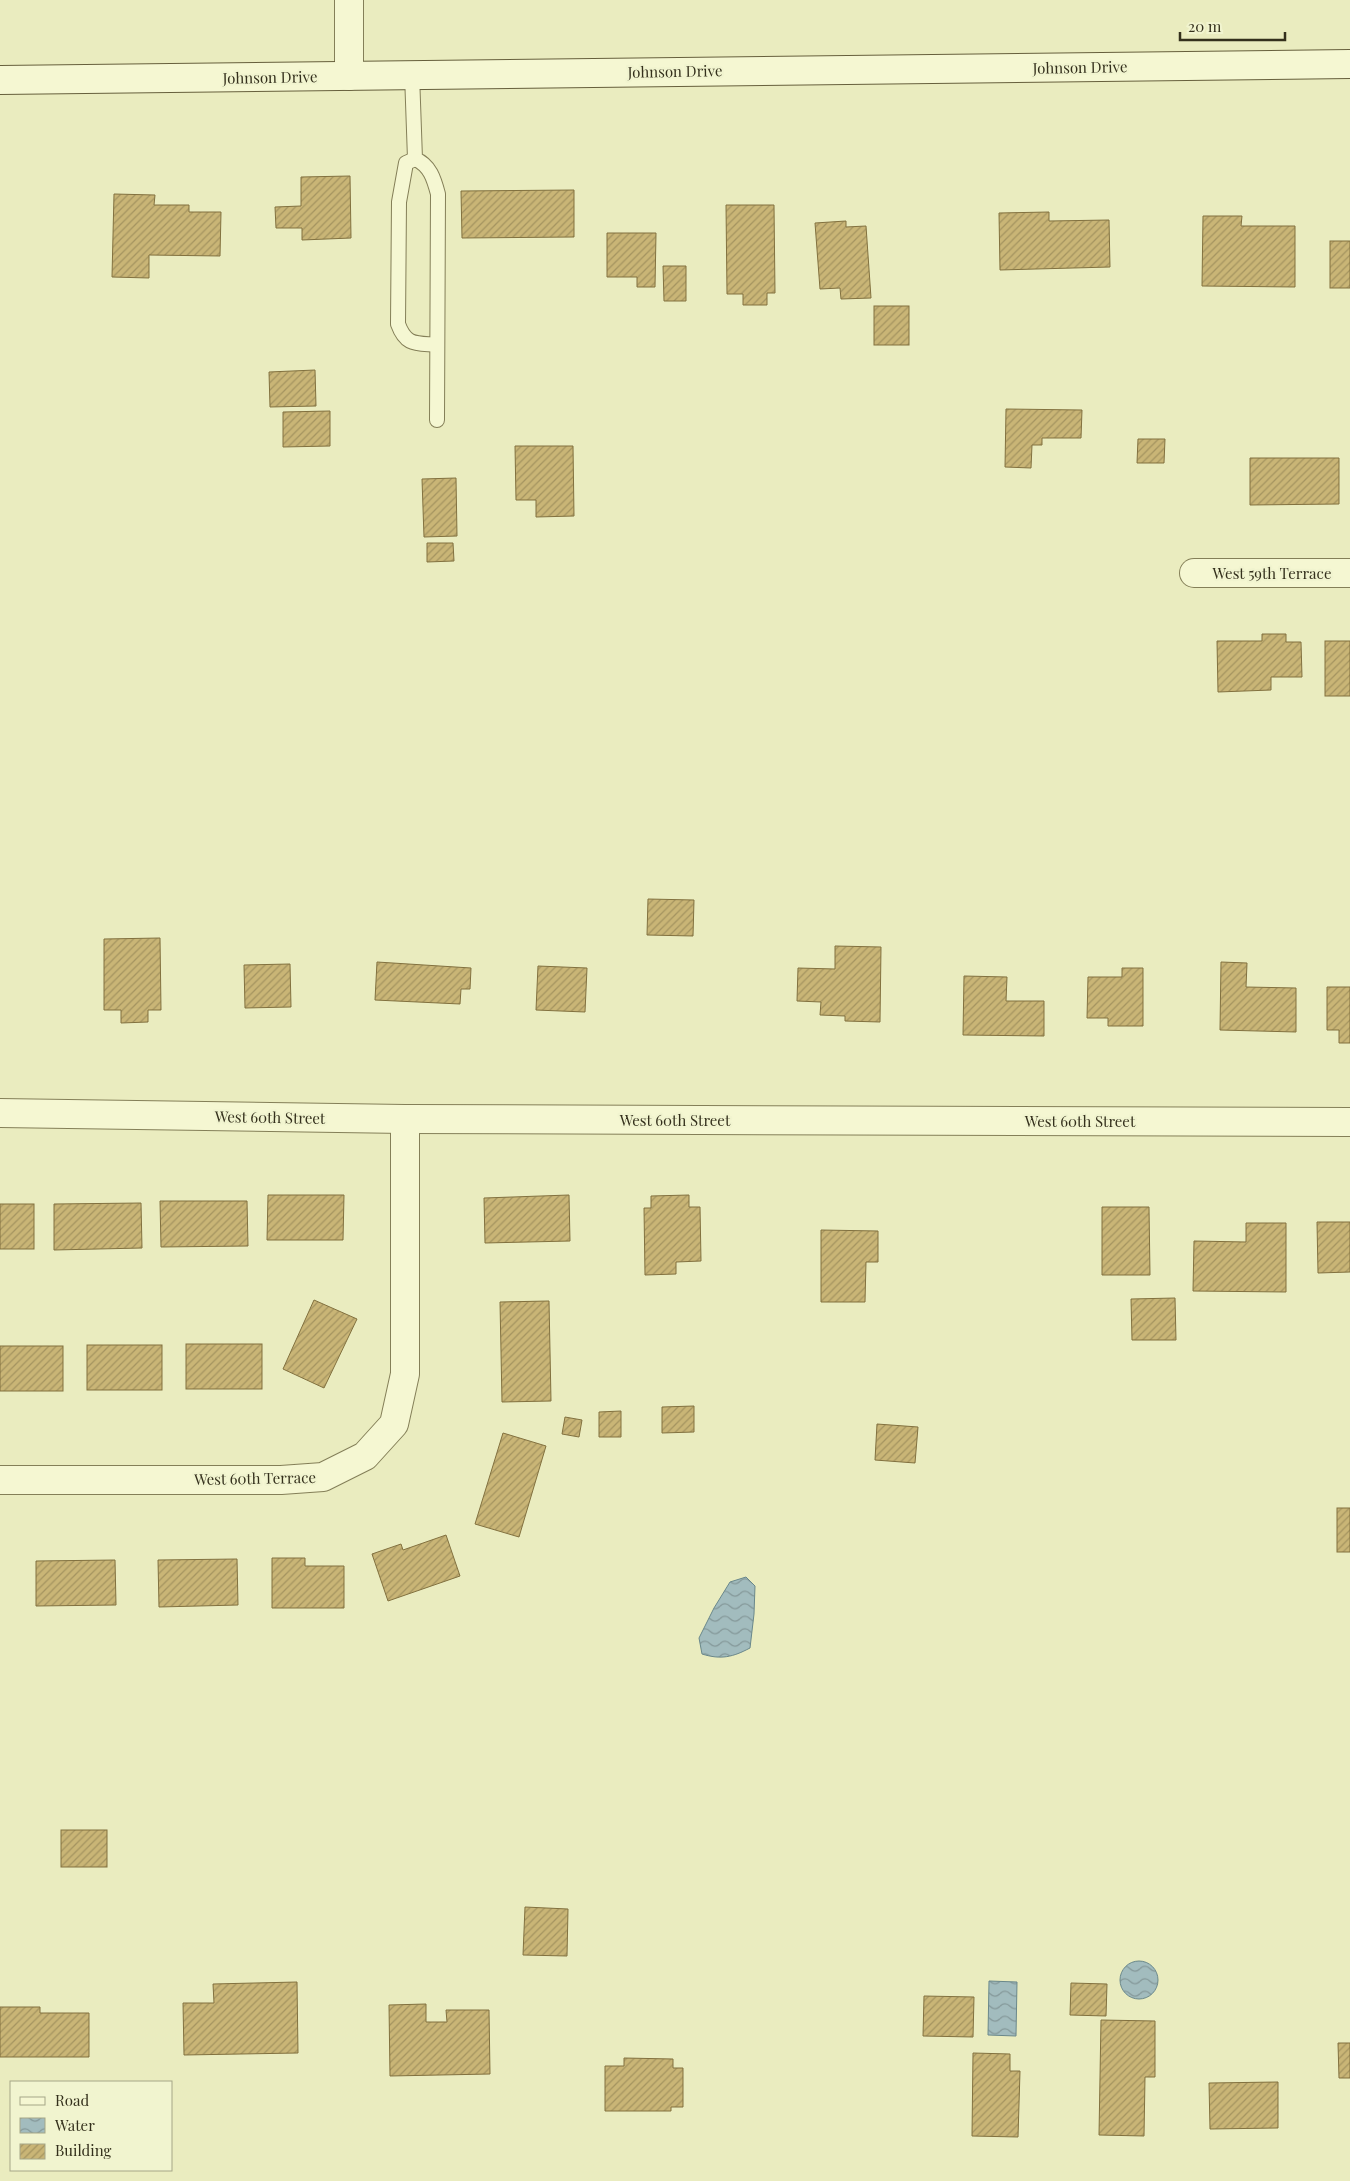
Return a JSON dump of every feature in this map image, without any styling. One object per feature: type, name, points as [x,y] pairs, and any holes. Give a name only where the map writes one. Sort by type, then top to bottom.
[{"type":"street","points":[[348,0],[349,76]]},
{"type":"street","name":"Johnson Drive","points":[[0,80],[1350,64]]},
{"type":"street","name":"West 59th Terrace","points":[[1194,573],[1350,573]]},
{"type":"street","name":"West 60th Street","points":[[0,1113],[405,1119],[1350,1122]]},
{"type":"street","name":"West 60th Terrace","points":[[0,1480],[289,1479],[323,1477],[365,1456],[394,1424],[405,1374],[405,1119]]},
{"type":"lane","points":[[412,74],[415,159]]},
{"type":"lane","points":[[437,345],[411,343],[402,335],[398,324],[399,202],[406,163],[415,159],[424,163],[433,177],[438,194],[437,420]]},
{"type":"water","points":[[746,1577],[755,1586],[750,1648],[727,1657],[702,1654],[699,1638],[714,1608],[730,1582]]},
{"type":"water","points":[[1139,1961],[1152,1967],[1158,1980],[1152,1993],[1139,1999],[1126,1993],[1120,1980],[1126,1967]]},
{"type":"water","points":[[989,1981],[1017,1982],[1016,2036],[988,2035]]},
{"type":"building","points":[[350,176],[351,238],[302,240],[302,228],[276,228],[275,207],[301,206],[301,177]]},
{"type":"building","points":[[574,190],[574,237],[462,238],[461,191]]},
{"type":"building","points":[[114,194],[155,195],[154,205],[189,205],[189,212],[221,212],[220,256],[149,255],[149,278],[112,277]]},
{"type":"building","points":[[726,205],[774,205],[775,293],[767,293],[767,305],[743,305],[743,294],[727,294]]},
{"type":"building","points":[[1049,212],[1049,221],[1109,220],[1110,267],[1000,270],[999,213]]},
{"type":"building","points":[[1203,216],[1242,216],[1241,226],[1295,226],[1295,287],[1202,286]]},
{"type":"building","points":[[846,221],[846,227],[866,226],[871,298],[841,299],[840,288],[820,289],[815,223]]},
{"type":"building","points":[[607,233],[656,233],[655,287],[637,287],[637,277],[607,277]]},
{"type":"building","points":[[1330,241],[1350,241],[1350,288],[1330,288]]},
{"type":"building","points":[[663,266],[686,266],[686,301],[664,301]]},
{"type":"building","points":[[874,306],[909,306],[909,345],[874,345]]},
{"type":"building","points":[[315,370],[316,406],[270,407],[269,372]]},
{"type":"building","points":[[1006,409],[1082,410],[1081,438],[1042,438],[1042,445],[1032,445],[1031,468],[1005,467]]},
{"type":"building","points":[[330,411],[330,446],[283,447],[283,412]]},
{"type":"building","points":[[1138,439],[1165,439],[1164,463],[1137,463]]},
{"type":"building","points":[[515,446],[573,446],[574,516],[536,517],[536,500],[516,500]]},
{"type":"building","points":[[1250,458],[1339,458],[1339,504],[1250,505]]},
{"type":"building","points":[[456,478],[457,536],[424,537],[422,479]]},
{"type":"building","points":[[427,543],[453,543],[454,561],[427,562]]},
{"type":"building","points":[[1262,634],[1286,634],[1286,642],[1301,642],[1302,677],[1271,677],[1271,690],[1218,692],[1217,641],[1262,641]]},
{"type":"building","points":[[1325,641],[1350,641],[1350,696],[1325,696]]},
{"type":"building","points":[[648,899],[694,900],[693,936],[647,935]]},
{"type":"building","points":[[160,938],[161,1010],[148,1010],[148,1022],[121,1023],[121,1010],[104,1010],[104,939]]},
{"type":"building","points":[[835,946],[881,947],[880,1022],[845,1021],[845,1016],[820,1015],[821,1002],[797,1001],[798,968],[835,969]]},
{"type":"building","points":[[377,962],[471,968],[470,989],[461,989],[460,1004],[375,1000]]},
{"type":"building","points":[[1221,962],[1247,963],[1246,987],[1296,988],[1296,1032],[1220,1030]]},
{"type":"building","points":[[290,964],[291,1007],[245,1008],[244,965]]},
{"type":"building","points":[[538,966],[587,968],[585,1012],[536,1010]]},
{"type":"building","points":[[1122,968],[1143,968],[1143,1026],[1108,1026],[1108,1018],[1087,1018],[1088,977],[1122,977]]},
{"type":"building","points":[[964,976],[1007,977],[1006,1001],[1044,1001],[1044,1036],[963,1035]]},
{"type":"building","points":[[1327,987],[1350,987],[1350,1043],[1339,1043],[1339,1030],[1327,1030]]},
{"type":"building","points":[[268,1195],[344,1195],[343,1240],[267,1240]]},
{"type":"building","points":[[569,1195],[570,1241],[485,1243],[484,1198]]},
{"type":"building","points":[[689,1195],[689,1207],[700,1207],[701,1261],[676,1262],[676,1274],[645,1275],[644,1208],[651,1208],[651,1196]]},
{"type":"building","points":[[160,1201],[247,1201],[248,1246],[161,1247]]},
{"type":"building","points":[[141,1203],[142,1248],[54,1250],[54,1204]]},
{"type":"building","points":[[0,1204],[34,1204],[34,1249],[0,1249]]},
{"type":"building","points":[[1102,1207],[1149,1207],[1150,1275],[1102,1275]]},
{"type":"building","points":[[1317,1222],[1350,1222],[1350,1272],[1318,1273]]},
{"type":"building","points":[[1246,1223],[1286,1223],[1286,1292],[1193,1291],[1194,1241],[1246,1242]]},
{"type":"building","points":[[821,1230],[878,1231],[878,1262],[866,1262],[865,1302],[821,1302]]},
{"type":"building","points":[[1175,1298],[1176,1340],[1132,1340],[1131,1299]]},
{"type":"building","points":[[314,1300],[357,1319],[324,1388],[283,1369]]},
{"type":"building","points":[[549,1301],[551,1401],[502,1402],[500,1302]]},
{"type":"building","points":[[186,1344],[262,1344],[262,1389],[186,1389]]},
{"type":"building","points":[[87,1345],[162,1345],[162,1390],[87,1390]]},
{"type":"building","points":[[0,1346],[63,1346],[63,1391],[0,1391]]},
{"type":"building","points":[[694,1406],[694,1432],[662,1433],[662,1407]]},
{"type":"building","points":[[621,1411],[621,1437],[599,1437],[599,1412]]},
{"type":"building","points":[[565,1417],[582,1420],[579,1437],[562,1434]]},
{"type":"building","points":[[877,1424],[918,1427],[915,1463],[875,1460]]},
{"type":"building","points":[[503,1433],[546,1446],[519,1537],[475,1524]]},
{"type":"building","points":[[1337,1508],[1350,1508],[1350,1552],[1337,1552]]},
{"type":"building","points":[[446,1535],[460,1576],[388,1601],[372,1554],[401,1544],[403,1550]]},
{"type":"building","points":[[272,1558],[305,1558],[305,1566],[344,1566],[344,1608],[272,1608]]},
{"type":"building","points":[[237,1559],[238,1605],[159,1607],[158,1560]]},
{"type":"building","points":[[115,1560],[116,1605],[36,1606],[36,1561]]},
{"type":"building","points":[[61,1830],[107,1830],[107,1867],[61,1867]]},
{"type":"building","points":[[525,1907],[568,1909],[567,1956],[523,1955]]},
{"type":"building","points":[[297,1982],[298,2053],[184,2055],[183,2003],[214,2003],[213,1984]]},
{"type":"building","points":[[1071,1983],[1107,1984],[1106,2016],[1070,2015]]},
{"type":"building","points":[[924,1996],[974,1997],[973,2037],[923,2036]]},
{"type":"building","points":[[426,2004],[426,2022],[447,2022],[446,2010],[489,2010],[490,2074],[390,2076],[389,2005]]},
{"type":"building","points":[[0,2007],[40,2007],[40,2013],[89,2013],[89,2057],[0,2057]]},
{"type":"building","points":[[1101,2020],[1155,2021],[1155,2077],[1145,2077],[1144,2136],[1099,2135]]},
{"type":"building","points":[[1338,2043],[1350,2043],[1350,2078],[1339,2078]]},
{"type":"building","points":[[973,2053],[1010,2054],[1010,2071],[1020,2071],[1018,2137],[972,2136]]},
{"type":"building","points":[[624,2058],[673,2059],[673,2068],[683,2068],[683,2107],[671,2107],[671,2111],[605,2111],[605,2066],[624,2066]]},
{"type":"building","points":[[1278,2082],[1278,2128],[1210,2129],[1209,2083]]}]
